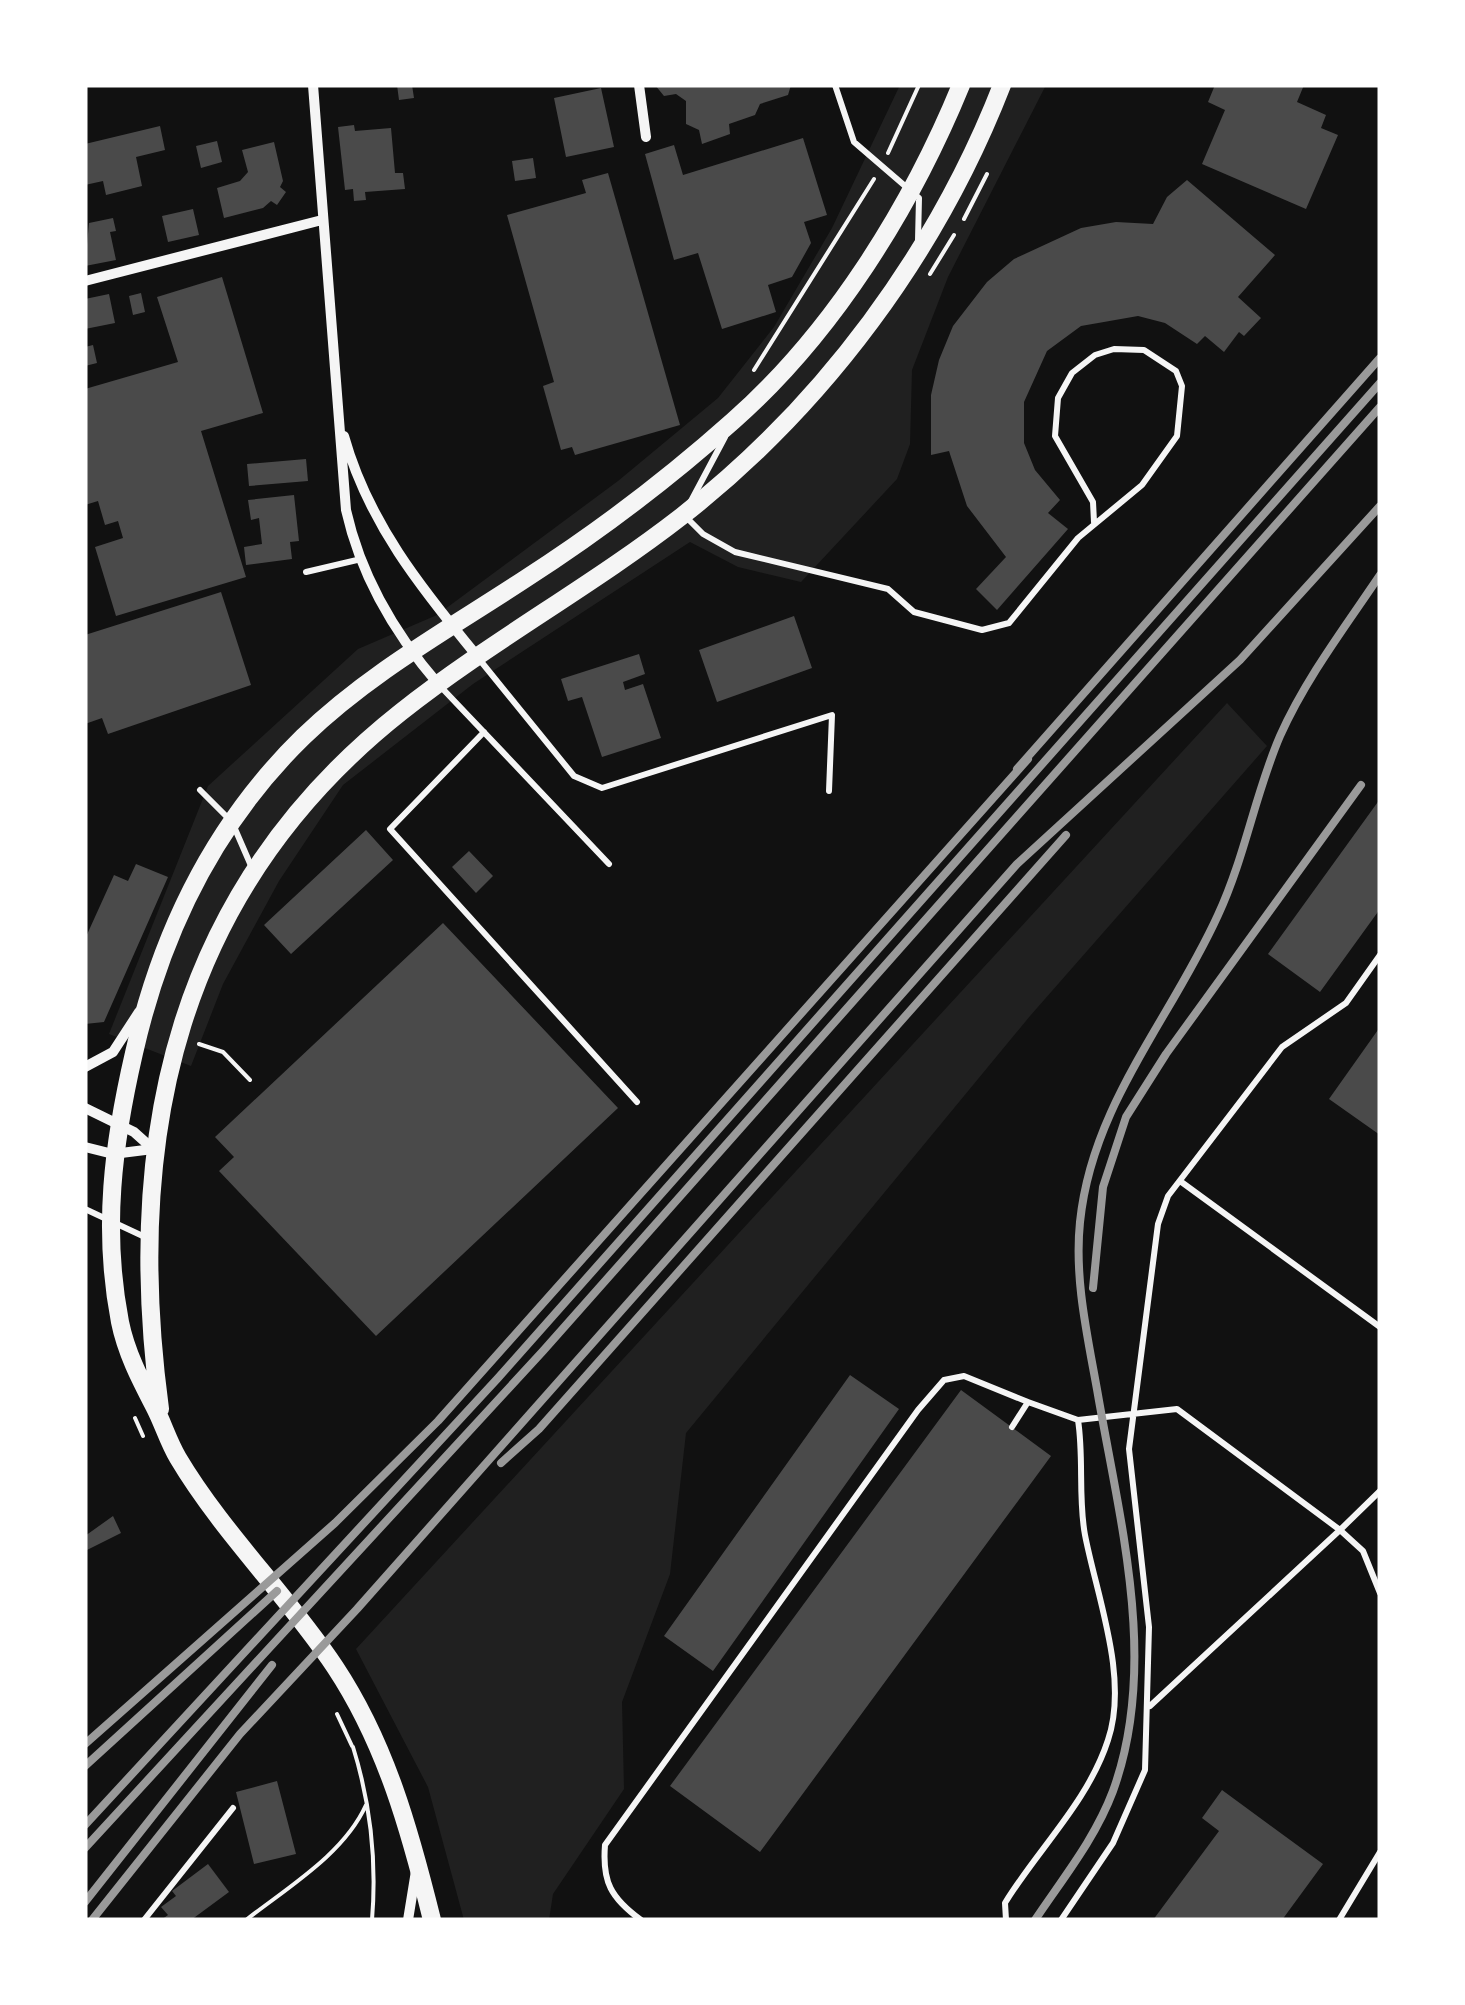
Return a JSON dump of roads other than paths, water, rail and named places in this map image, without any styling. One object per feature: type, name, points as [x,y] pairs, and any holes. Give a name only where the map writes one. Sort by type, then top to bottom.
[{"type":"main road","points":[[432,1920],[394,1783],[366,1721],[345,1683],[186,1470],[124,1343],[109,1219],[113,1154],[144,1002],[184,900],[232,822],[302,738],[344,700],[411,653],[600,530],[739,417],[807,342],[876,248],[912,188],[961,85]]},
{"type":"main road","points":[[161,1419],[149,1239],[153,1148],[175,1037],[191,994],[253,870],[296,810],[329,773],[477,656],[684,514],[760,447],[824,381],[916,258],[986,126],[1002,85]]},
{"type":"street","points":[[313,85],[342,474],[357,560],[411,653],[439,685]]},
{"type":"street","points":[[639,85],[646,138]]},
{"type":"street","points":[[85,281],[322,220]]},
{"type":"street","points":[[341,426],[353,469],[384,536],[477,656]]},
{"type":"street","points":[[85,1068],[108,1058],[121,1044],[144,1002]]},
{"type":"street","points":[[85,1108],[119,1124],[153,1148]]},
{"type":"street","points":[[85,1146],[113,1154],[153,1148]]},
{"type":"street","points":[[408,1920],[418,1865]]},
{"type":"lane","points":[[835,85],[854,142],[912,188],[919,198],[916,258]]},
{"type":"lane","points":[[739,417],[684,514],[703,534],[735,552],[873,584],[888,590],[914,612],[982,630],[1009,623],[1094,522],[1142,484],[1177,436],[1182,386],[1176,371],[1144,350],[1114,349],[1087,360],[1072,373],[1058,398],[1056,436],[1093,502],[1094,522]]},
{"type":"lane","points":[[306,572],[357,560]]},
{"type":"lane","points":[[477,656],[574,776],[602,788],[832,715],[828,791]]},
{"type":"lane","points":[[439,685],[608,864]]},
{"type":"lane","points":[[484,732],[390,828],[637,1102]]},
{"type":"lane","points":[[200,790],[232,822],[253,870]]},
{"type":"lane","points":[[1060,1920],[1113,1843],[1145,1770],[1150,1706],[1146,1579],[1129,1448],[1158,1224],[1168,1196],[1282,1047],[1346,1003],[1380,955]]},
{"type":"lane","points":[[1180,1181],[1380,1326]]},
{"type":"lane","points":[[85,1209],[149,1239]]},
{"type":"lane","points":[[641,1920],[609,1891],[602,1874],[605,1845],[918,1410],[944,1380],[964,1376],[1078,1420],[1178,1409],[1340,1530],[1363,1551],[1380,1593]]},
{"type":"lane","points":[[1012,1428],[1028,1402]]},
{"type":"lane","points":[[1006,1920],[1005,1903],[1067,1816],[1110,1737],[1108,1628],[1084,1532],[1084,1460],[1078,1420]]},
{"type":"lane","points":[[1150,1706],[1380,1491]]},
{"type":"lane","points":[[144,1920],[232,1808]]},
{"type":"lane","points":[[1339,1920],[1380,1852]]},
{"type":"railway","points":[[1017,769],[1380,358]]},
{"type":"railway","points":[[85,1825],[498,1378],[1380,383]]},
{"type":"railway","points":[[85,1848],[543,1351],[1380,407]]},
{"type":"railway","points":[[92,1920],[240,1734],[357,1609],[1017,864],[1240,660],[1380,506]]},
{"type":"railway","points":[[1035,1920],[1106,1809],[1126,1743],[1133,1693],[1134,1643],[1125,1543],[1080,1287],[1080,1222],[1087,1179],[1117,1100],[1218,915],[1271,758],[1290,715],[1380,575]]},
{"type":"railway","points":[[85,1744],[335,1523],[438,1421],[1028,759]]},
{"type":"railway","points":[[1093,1288],[1103,1187],[1126,1117],[1166,1054],[1361,785]]},
{"type":"railway","points":[[501,1463],[539,1429],[1066,835]]},
{"type":"railway","points":[[85,1766],[277,1591]]},
{"type":"railway","points":[[85,1902],[272,1665]]}]
